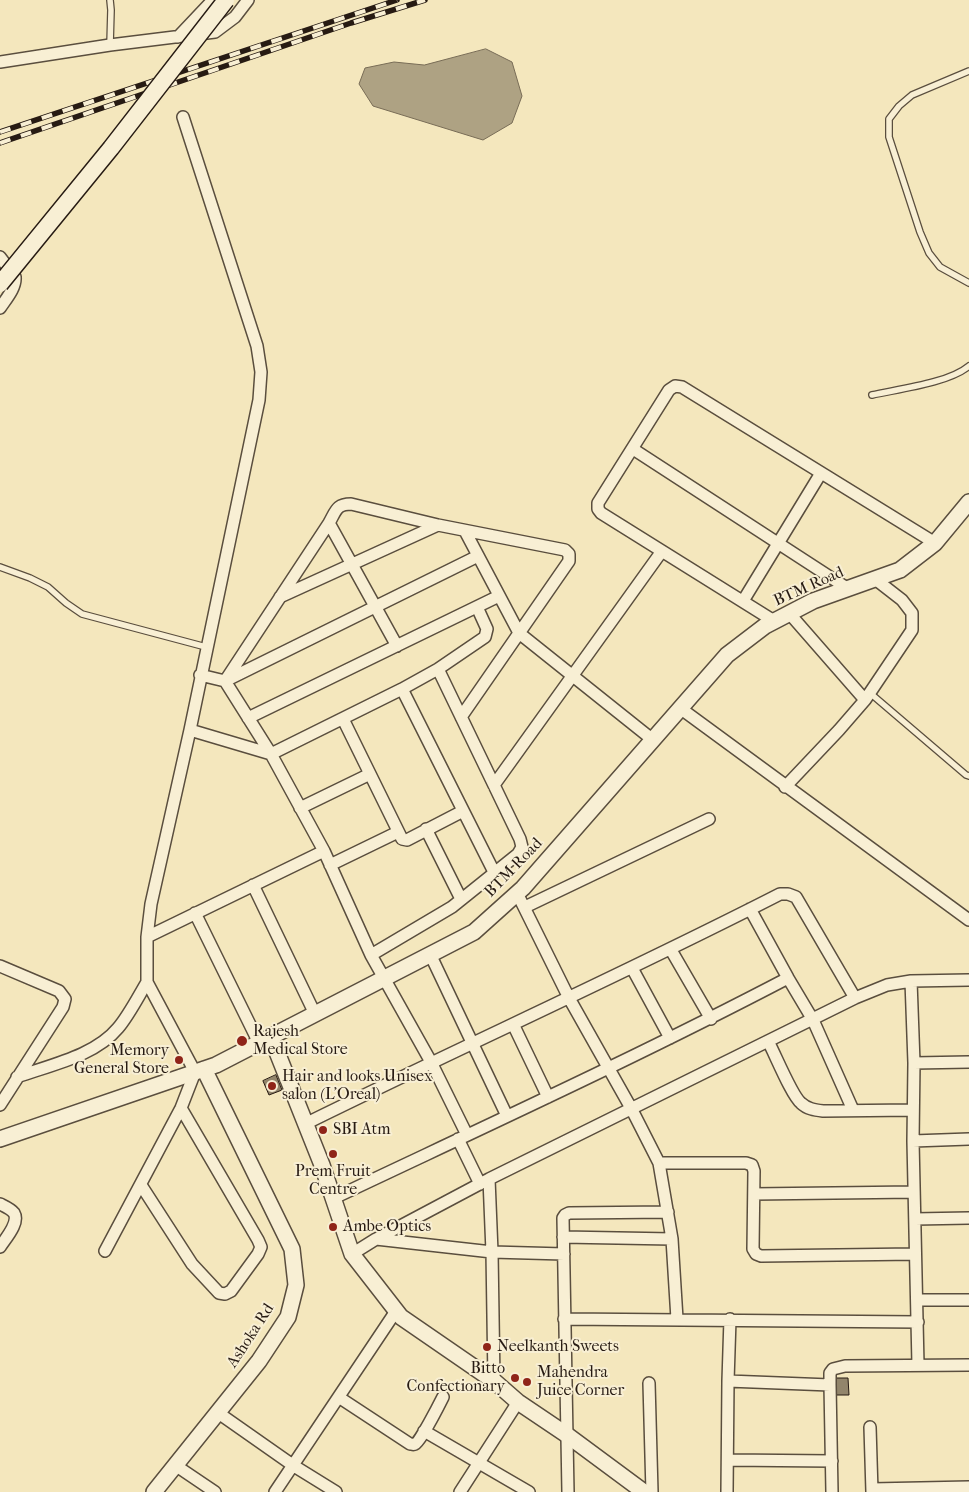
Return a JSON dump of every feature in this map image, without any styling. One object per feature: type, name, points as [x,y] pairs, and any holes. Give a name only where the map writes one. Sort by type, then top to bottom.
[{"type":"main road","points":[[0,284],[112,148],[226,0]]},
{"type":"street","points":[[178,37],[213,0]]},
{"type":"street","points":[[0,62],[110,44],[215,32],[235,17],[248,0]]},
{"type":"street","points":[[105,1251],[199,1071],[147,982],[147,937],[151,904],[190,730],[259,400],[261,372],[257,346],[184,118]]},
{"type":"street","points":[[0,256],[16,281],[0,308]]},
{"type":"street","points":[[774,621],[601,513],[598,509],[598,503],[669,390],[675,386],[682,387],[935,543]]},
{"type":"street","points":[[633,449],[847,588]]},
{"type":"street","points":[[743,601],[821,473]]},
{"type":"street","name":"BTM Road","points":[[0,1139],[216,1065],[474,932],[517,893],[727,655],[765,626],[813,600],[900,570],[935,543],[969,502]]},
{"type":"street","points":[[225,681],[337,508],[342,504],[351,504],[465,531],[565,550],[569,554],[569,561],[461,717]]},
{"type":"street","points":[[329,523],[397,646]]},
{"type":"street","points":[[280,597],[438,525]]},
{"type":"street","points":[[465,531],[519,634],[653,740]]},
{"type":"street","points":[[494,785],[662,551]]},
{"type":"street","points":[[200,676],[225,681],[478,556]]},
{"type":"street","points":[[785,787],[839,730],[867,696],[912,630],[912,613],[902,600],[875,579]]},
{"type":"street","points":[[248,718],[499,596]]},
{"type":"street","points":[[190,730],[270,754],[402,689],[438,669],[487,635],[487,629],[477,607]]},
{"type":"street","points":[[789,613],[867,696]]},
{"type":"street","points":[[371,955],[452,907],[518,854],[522,847],[520,839],[438,669]]},
{"type":"street","points":[[225,681],[270,754],[324,851],[371,955],[431,1062],[462,1137],[484,1182],[492,1252],[494,1381]]},
{"type":"street","points":[[402,689],[494,872]]},
{"type":"street","points":[[680,708],[785,787],[969,920]]},
{"type":"street","points":[[343,719],[402,839],[407,840],[463,811]]},
{"type":"street","points":[[300,808],[370,774]]},
{"type":"street","points":[[525,907],[709,819]]},
{"type":"street","points":[[426,829],[461,899]]},
{"type":"street","points":[[330,865],[398,832]]},
{"type":"street","points":[[147,937],[324,851]]},
{"type":"street","points":[[253,885],[315,1014]]},
{"type":"street","points":[[517,893],[569,998],[631,1108],[659,1163],[672,1239],[677,1319]]},
{"type":"street","points":[[305,1124],[431,1062],[671,950],[780,894],[796,897],[855,998]]},
{"type":"street","points":[[750,909],[813,1020],[853,1110]]},
{"type":"street","points":[[195,913],[265,1040],[305,1124],[334,1198],[352,1254],[396,1311],[401,1317],[494,1381],[518,1402],[567,1435],[644,1492]]},
{"type":"street","points":[[671,950],[711,1018]]},
{"type":"street","points":[[430,954],[507,1116]]},
{"type":"street","points":[[0,966],[59,991],[66,999],[63,1007],[0,1105]]},
{"type":"street","points":[[632,968],[670,1038]]},
{"type":"street","points":[[334,1198],[608,1069],[788,978]]},
{"type":"street","points":[[352,1254],[376,1239],[484,1182],[855,998],[888,985],[911,981],[969,980]]},
{"type":"street","points":[[911,981],[918,1365]]},
{"type":"street","points":[[17,1077],[85,1052],[103,1043],[119,1028],[147,982]]},
{"type":"street","points":[[513,1024],[548,1097]]},
{"type":"street","points":[[768,1041],[800,1103],[810,1109],[823,1111],[913,1110]]},
{"type":"street","points":[[914,1064],[969,1062]]},
{"type":"street","name":"Ashoka Rd","points":[[154,1492],[259,1361],[288,1317],[296,1284],[292,1249],[199,1071]]},
{"type":"street","points":[[141,1185],[192,1264],[219,1293],[225,1294],[231,1291],[261,1247],[181,1108]]},
{"type":"street","points":[[913,1141],[969,1139]]},
{"type":"street","points":[[659,1163],[746,1163],[752,1165],[754,1171],[753,1249],[756,1254],[761,1256],[915,1254]]},
{"type":"street","points":[[754,1194],[914,1192]]},
{"type":"street","points":[[0,1204],[13,1212],[15,1218],[14,1225],[0,1247]]},
{"type":"street","points":[[568,1492],[563,1218],[569,1213],[668,1212]]},
{"type":"street","points":[[915,1219],[969,1218]]},
{"type":"street","points":[[563,1237],[672,1239]]},
{"type":"street","points":[[376,1239],[492,1252],[564,1254]]},
{"type":"street","points":[[917,1300],[969,1300]]},
{"type":"street","points":[[275,1492],[340,1398],[396,1311]]},
{"type":"street","points":[[564,1318],[918,1322]]},
{"type":"street","points":[[728,1492],[730,1319]]},
{"type":"street","points":[[832,1492],[830,1372],[833,1369],[837,1367],[969,1365]]},
{"type":"street","points":[[728,1381],[830,1385]]},
{"type":"street","points":[[649,1383],[652,1492]]},
{"type":"street","points":[[340,1398],[410,1444],[417,1443],[443,1397]]},
{"type":"street","points":[[460,1492],[518,1402]]},
{"type":"street","points":[[217,1412],[294,1466],[336,1492]]},
{"type":"street","points":[[870,1427],[872,1490],[969,1487]]},
{"type":"street","points":[[424,1431],[529,1492]]},
{"type":"street","points":[[728,1460],[832,1461]]},
{"type":"street","points":[[175,1465],[215,1492]]},
{"type":"lane","points":[[110,0],[110,44]]},
{"type":"lane","points":[[969,71],[912,95],[899,106],[890,119],[889,137],[920,232],[929,252],[940,267],[969,283]]},
{"type":"lane","points":[[872,395],[944,379],[961,373],[969,366]]},
{"type":"lane","points":[[0,567],[48,587],[82,614],[206,647]]},
{"type":"lane","points":[[867,696],[969,776]]},
{"type":"shaded area","points":[[486,49],[512,62],[522,96],[512,123],[483,140],[373,106],[359,84],[365,68],[394,62],[424,65]]},
{"type":"building","name":"Hair and looks Unisex salon (L'Oreal)","points":[[276,1075],[282,1090],[269,1095],[263,1081]]},
{"type":"building","points":[[833,1378],[848,1378],[849,1395],[833,1395]]},
{"type":"railway","points":[[0,132],[397,0]]},
{"type":"railway","points":[[0,143],[351,23],[425,0]]},
{"type":"place","name":"Rajesh Medical Store","points":[[242,1041]]},
{"type":"place","name":"Memory General Store","points":[[179,1060]]},
{"type":"place","name":"Hair and looks Unisex salon (L'Oreal)","points":[[272,1086]]},
{"type":"place","name":"SBI Atm","points":[[323,1130]]},
{"type":"place","name":"Prem Fruit Centre","points":[[333,1154]]},
{"type":"place","name":"Ambe Optics","points":[[333,1227]]},
{"type":"place","name":"Neelkanth Sweets","points":[[487,1347]]},
{"type":"place","name":"Bitto Confectionary","points":[[515,1378]]},
{"type":"place","name":"Mahendra Juice Corner","points":[[527,1382]]}]
